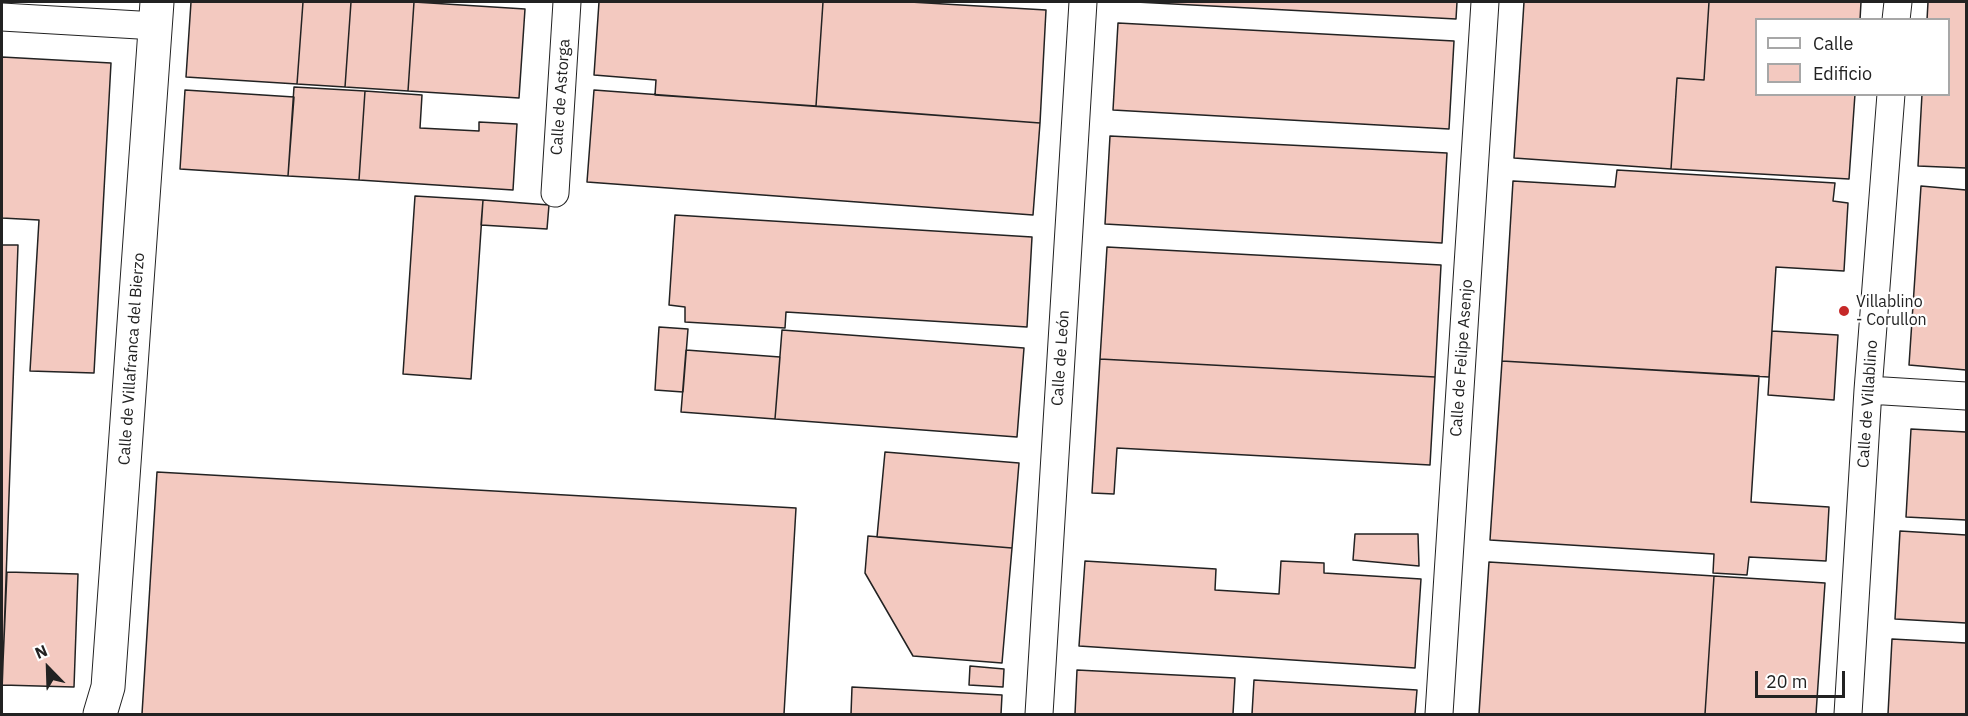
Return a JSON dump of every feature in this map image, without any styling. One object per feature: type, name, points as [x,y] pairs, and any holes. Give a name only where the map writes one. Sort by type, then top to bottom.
[{"type":"street","name":"Calle de Astorga","points":[[555,193],[567,2]]},
{"type":"street","name":"Calle de León","points":[[1040,714],[1083,2]]},
{"type":"street","name":"Calle de Felipe Asenjo","points":[[1439,714],[1485,2]]},
{"type":"street","points":[[1896,18],[1898,2]]},
{"type":"street","points":[[2,17],[157,14]]},
{"type":"street","name":"Calle de Villafranca del Bierzo","points":[[100,714],[108,687],[157,14]]},
{"type":"street","name":"Calle de Villablino","points":[[1848,714],[1868,390],[1891,96]]},
{"type":"street","points":[[1868,390],[1966,396]]},
{"type":"building","points":[[191,2],[303,2],[297,84],[186,77]]},
{"type":"building","points":[[303,2],[351,2],[345,87],[297,84]]},
{"type":"building","points":[[351,2],[414,2],[408,91],[345,87]]},
{"type":"building","points":[[414,2],[525,9],[519,98],[408,91]]},
{"type":"building","points":[[599,2],[823,2],[816,106],[655,95],[656,80],[594,75]]},
{"type":"building","points":[[823,2],[910,2],[1046,10],[1040,123],[816,106]]},
{"type":"building","points":[[1136,2],[1457,2],[1456,19]]},
{"type":"building","points":[[1524,2],[1709,2],[1704,80],[1677,78],[1671,169],[1514,158]]},
{"type":"building","points":[[1709,2],[1861,2],[1860,18],[1755,18],[1755,96],[1855,96],[1849,179],[1671,169],[1677,78],[1704,80]]},
{"type":"building","points":[[1928,2],[1966,2],[1966,168],[1918,166],[1922,96],[1950,96],[1950,18],[1927,18]]},
{"type":"building","points":[[1118,23],[1454,41],[1449,129],[1113,110]]},
{"type":"building","points":[[2,57],[111,63],[94,373],[30,371],[39,220],[2,218]]},
{"type":"building","points":[[294,87],[365,91],[359,180],[288,176]]},
{"type":"building","points":[[185,90],[294,97],[288,176],[180,169]]},
{"type":"building","points":[[594,90],[1040,123],[1033,215],[587,182]]},
{"type":"building","points":[[365,91],[422,95],[420,128],[479,131],[479,122],[517,124],[513,190],[359,180]]},
{"type":"building","points":[[1110,136],[1447,153],[1442,243],[1105,224]]},
{"type":"building","points":[[1617,170],[1835,183],[1833,201],[1848,203],[1844,271],[1776,267],[1769,377],[1502,361],[1513,181],[1615,187]]},
{"type":"building","points":[[1921,186],[1966,190],[1966,370],[1909,365]]},
{"type":"building","points":[[415,196],[483,200],[471,379],[403,374]]},
{"type":"building","points":[[483,200],[549,205],[547,229],[481,225]]},
{"type":"building","points":[[675,215],[1032,237],[1027,327],[786,312],[785,328],[685,322],[685,307],[669,305]]},
{"type":"building","points":[[2,245],[18,245],[2,691]]},
{"type":"building","points":[[1107,247],[1441,265],[1435,377],[1100,359]]},
{"type":"building","points":[[659,327],[688,329],[683,392],[655,390]]},
{"type":"building","points":[[782,330],[1024,348],[1017,437],[775,419]]},
{"type":"building","points":[[1772,331],[1838,335],[1834,400],[1768,395]]},
{"type":"building","points":[[686,350],[780,357],[775,419],[681,412]]},
{"type":"building","points":[[1100,359],[1435,377],[1430,465],[1117,448],[1114,494],[1092,493]]},
{"type":"building","points":[[1502,361],[1759,376],[1751,502],[1829,507],[1826,561],[1749,557],[1747,575],[1713,573],[1714,554],[1490,540]]},
{"type":"building","points":[[1911,429],[1966,432],[1966,520],[1906,517]]},
{"type":"building","points":[[885,452],[1019,463],[1012,548],[877,537]]},
{"type":"building","points":[[157,472],[796,508],[784,714],[142,714]]},
{"type":"building","points":[[1900,531],[1966,535],[1966,623],[1895,619]]},
{"type":"building","points":[[1355,534],[1418,534],[1419,566],[1353,560]]},
{"type":"building","points":[[868,536],[1012,548],[1002,663],[913,656],[865,573]]},
{"type":"building","points":[[1085,561],[1216,569],[1215,590],[1279,594],[1281,561],[1324,563],[1324,573],[1421,579],[1415,668],[1079,646]]},
{"type":"building","points":[[1489,562],[1714,576],[1705,714],[1479,714]]},
{"type":"building","points":[[7,572],[78,574],[74,687],[2,685]]},
{"type":"building","points":[[1714,576],[1825,583],[1816,714],[1705,714]]},
{"type":"building","points":[[1892,639],[1966,643],[1966,714],[1888,714]]},
{"type":"building","points":[[970,666],[1004,669],[1003,687],[969,685]]},
{"type":"building","points":[[1077,670],[1235,678],[1233,714],[1075,714]]},
{"type":"building","points":[[1254,680],[1417,690],[1415,714],[1252,714]]},
{"type":"building","points":[[852,687],[1002,695],[1001,714],[851,714]]},
{"type":"place","name":"Villablino - Corullon","points":[[1844,311]]}]
